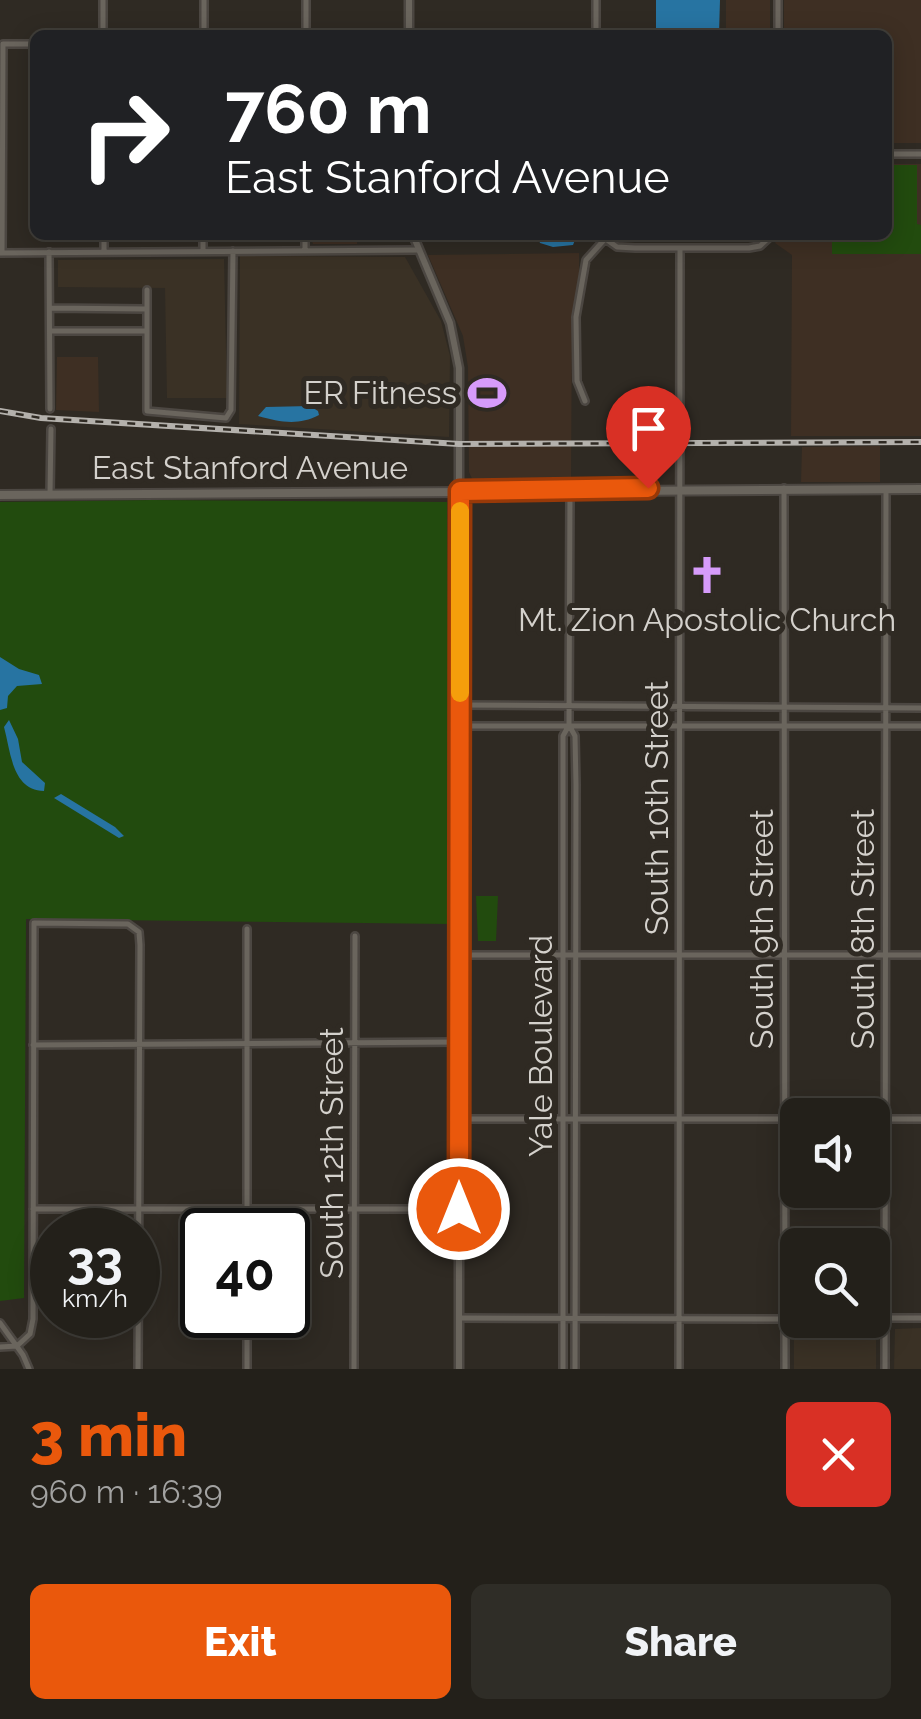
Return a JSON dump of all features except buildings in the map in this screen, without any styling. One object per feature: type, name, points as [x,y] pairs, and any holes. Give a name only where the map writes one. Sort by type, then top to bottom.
[{"type":"main road","name":"East Stanford Avenue","points":[[0,495],[921,489]]},
{"type":"street","points":[[103,0],[103,30]]},
{"type":"street","points":[[204,0],[204,30]]},
{"type":"street","points":[[306,0],[306,30]]},
{"type":"street","points":[[409,0],[409,30]]},
{"type":"street","points":[[596,0],[596,30]]},
{"type":"street","points":[[778,0],[778,30]]},
{"type":"street","points":[[30,44],[2,44],[1,253],[417,250]]},
{"type":"street","points":[[892,154],[921,154]]},
{"type":"street","points":[[104,240],[104,252]]},
{"type":"street","points":[[204,240],[204,251]]},
{"type":"street","points":[[305,240],[305,250]]},
{"type":"street","points":[[414,240],[450,323],[458,352],[460,1369]]},
{"type":"street","points":[[585,401],[577,381],[576,317],[586,260],[600,240]]},
{"type":"street","points":[[606,240],[617,247],[749,248],[767,240]]},
{"type":"street","name":"South 10th Street","points":[[680,248],[680,1369]]},
{"type":"street","points":[[147,290],[148,411],[226,418],[231,410],[233,251]]},
{"type":"street","points":[[49,252],[50,409]]},
{"type":"street","points":[[50,308],[146,309]]},
{"type":"street","points":[[50,331],[146,331]]},
{"type":"street","points":[[50,429],[50,494]]},
{"type":"street","name":"South 9th Street","points":[[784,488],[784,1098]]},
{"type":"street","name":"Yale Boulevard","points":[[570,489],[570,725],[575,736],[576,1369]]},
{"type":"street","name":"South 8th Street","points":[[886,489],[886,1098]]},
{"type":"street","points":[[460,705],[921,708]]},
{"type":"street","name":"Yale Boulevard","points":[[564,1369],[563,734],[570,725]]},
{"type":"street","points":[[460,726],[921,726]]},
{"type":"street","points":[[33,1208],[34,923],[122,924],[137,929],[138,1208]]},
{"type":"street","points":[[247,930],[247,1208]]},
{"type":"street","name":"South 12th Street","points":[[354,1369],[355,936]]},
{"type":"street","points":[[460,955],[921,955]]},
{"type":"street","points":[[33,1045],[460,1042]]},
{"type":"street","points":[[460,1120],[780,1119]]},
{"type":"street","points":[[890,1119],[921,1119]]},
{"type":"street","points":[[310,1208],[459,1209]]},
{"type":"street","points":[[459,1318],[780,1319]]},
{"type":"street","points":[[890,1318],[921,1318]]},
{"type":"street","points":[[0,1323],[29,1369]]},
{"type":"street","points":[[0,1347],[17,1346],[30,1334]]},
{"type":"street","points":[[138,1338],[138,1369]]},
{"type":"street","points":[[247,1338],[247,1369]]},
{"type":"street","name":"South 9th Street","points":[[785,1338],[785,1369]]},
{"type":"street","name":"South 8th Street","points":[[885,1369],[886,1338]]},
{"type":"shaded area","points":[[726,0],[770,0],[770,30],[726,30]]},
{"type":"shaded area","points":[[784,0],[921,0],[921,143],[892,143],[892,30],[784,30]]},
{"type":"shaded area","points":[[892,164],[921,164],[921,436],[791,436],[792,255],[775,243],[892,240]]},
{"type":"shaded area","points":[[312,240],[357,240],[357,244],[313,244]]},
{"type":"shaded area","points":[[579,253],[579,288],[572,316],[571,481],[473,481],[469,472],[468,367],[463,336],[428,255]]},
{"type":"shaded area","points":[[240,256],[405,257],[441,321],[450,356],[449,437],[239,424]]},
{"type":"shaded area","points":[[224,259],[227,398],[167,398],[165,288],[58,287],[58,260]]},
{"type":"shaded area","points":[[57,357],[98,357],[99,412],[56,410]]},
{"type":"shaded area","points":[[880,446],[880,482],[801,482],[802,447]]},
{"type":"shaded area","points":[[921,1328],[921,1369],[894,1369],[895,1329]]},
{"type":"shaded area","points":[[794,1338],[876,1338],[876,1369],[794,1369]]},
{"type":"green space","points":[[892,165],[917,165],[921,254],[832,254],[832,240],[892,240]]},
{"type":"green space","points":[[0,502],[447,502],[450,924],[26,919],[24,1298],[0,1301]]},
{"type":"green space","points":[[476,896],[498,896],[496,941],[478,941]]},
{"type":"water","points":[[656,0],[720,0],[719,30],[656,30]]},
{"type":"water","points":[[539,240],[575,240],[573,245],[553,247]]},
{"type":"water","points":[[310,406],[319,415],[304,421],[258,416],[266,407]]},
{"type":"water","points":[[0,657],[39,675],[42,684],[17,686],[8,696],[7,708],[0,710]]},
{"type":"water","points":[[9,720],[22,762],[45,783],[44,791],[33,789],[19,777],[4,727]]},
{"type":"water","points":[[61,794],[124,836],[119,838],[54,798]]},
{"type":"railway","points":[[0,411],[41,418],[459,444],[921,442]]},
{"type":"slow traffic","points":[[460,511],[460,693]]},
{"type":"place","name":"ER Fitness","points":[[487,393]]},
{"type":"place","name":"Mt. Zion Apostolic Church","points":[[707,575]]},
{"type":"route","points":[[459,1209],[460,491],[648,488]]}]
